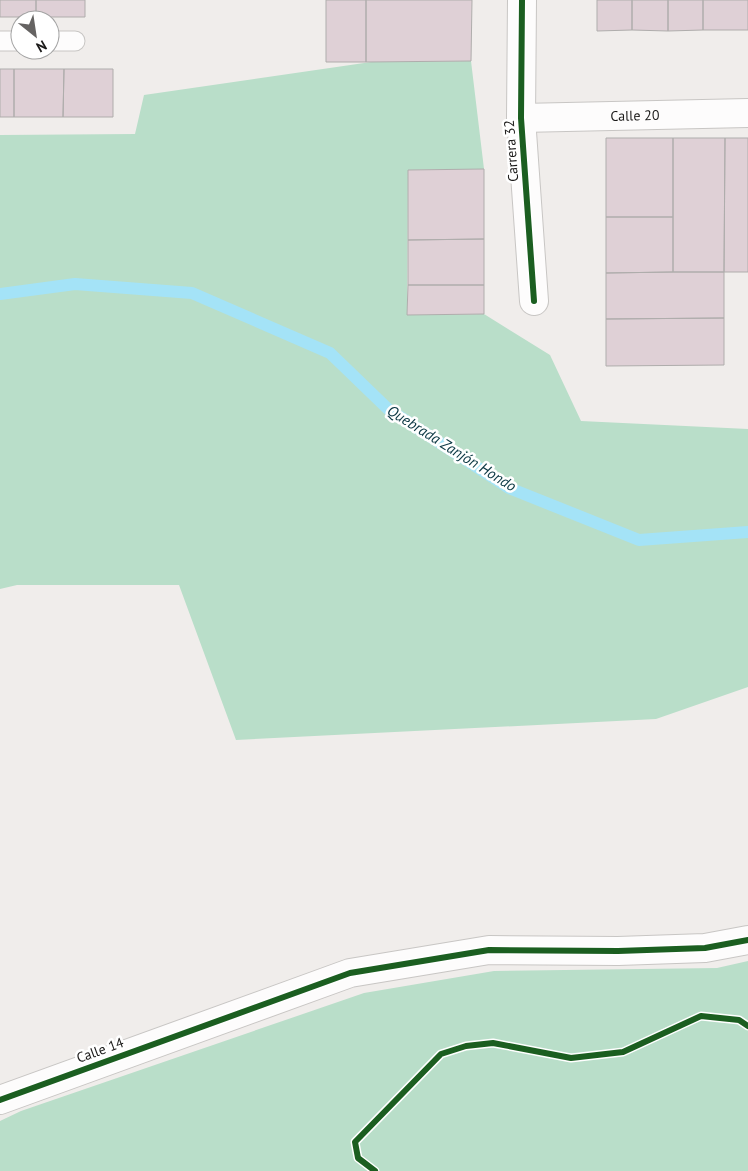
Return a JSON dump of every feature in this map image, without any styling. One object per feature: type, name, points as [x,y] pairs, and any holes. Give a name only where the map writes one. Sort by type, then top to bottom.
[{"type":"street","name":"Carrera 32","points":[[522,0],[521,118],[534,301]]},
{"type":"street","name":"Calle 20","points":[[521,118],[748,113]]},
{"type":"street","name":"Calle 14","points":[[0,1100],[350,973],[489,950],[618,952],[705,948],[748,940]]},
{"type":"lane","points":[[60,42],[75,42]]},
{"type":"green space","points":[[471,61],[484,169],[408,170],[407,315],[484,314],[550,355],[581,421],[748,429],[748,687],[656,719],[236,740],[179,585],[17,585],[0,589],[0,135],[135,134],[144,95],[371,62]]},
{"type":"green space","points":[[748,961],[748,1171],[0,1171],[0,1121],[21,1111],[364,993],[494,971],[717,968]]},
{"type":"building","points":[[0,0],[36,0],[36,10],[10,10],[10,17],[0,17]]},
{"type":"building","points":[[36,0],[85,0],[85,17],[60,17],[60,10],[36,10]]},
{"type":"building","points":[[326,0],[366,0],[366,62],[326,62]]},
{"type":"building","points":[[366,0],[472,0],[471,61],[366,62]]},
{"type":"building","points":[[597,0],[632,0],[632,30],[597,31]]},
{"type":"building","points":[[632,0],[668,0],[668,31],[632,30]]},
{"type":"building","points":[[668,0],[703,0],[703,30],[668,31]]},
{"type":"building","points":[[703,0],[748,0],[748,30],[703,30]]},
{"type":"building","points":[[0,69],[14,69],[14,117],[0,117]]},
{"type":"building","points":[[14,69],[64,69],[63,117],[14,117]]},
{"type":"building","points":[[64,69],[113,69],[113,117],[63,117]]},
{"type":"building","points":[[606,138],[673,138],[673,217],[606,217]]},
{"type":"building","points":[[673,138],[725,138],[724,272],[673,272]]},
{"type":"building","points":[[725,138],[748,138],[748,272],[724,272]]},
{"type":"building","points":[[484,169],[484,239],[408,240],[408,170]]},
{"type":"building","points":[[606,217],[673,217],[673,272],[606,273]]},
{"type":"building","points":[[484,239],[484,285],[408,285],[408,240]]},
{"type":"building","points":[[724,272],[724,318],[606,319],[606,273]]},
{"type":"building","points":[[408,285],[484,285],[484,314],[407,315]]},
{"type":"building","points":[[724,318],[724,365],[606,366],[606,319]]},
{"type":"waterway","name":"Quebrada Zanjón Hondo","points":[[0,294],[75,284],[192,293],[330,353],[388,409],[509,488],[639,540],[748,532]]},
{"type":"cycle path","points":[[522,0],[521,118],[534,301]]},
{"type":"cycle path","points":[[0,1100],[350,973],[489,950],[618,951],[705,948],[748,940]]},
{"type":"cycle path","points":[[375,1171],[358,1158],[355,1142],[441,1054],[466,1046],[493,1043],[571,1058],[623,1052],[701,1016],[739,1020],[748,1026]]}]
